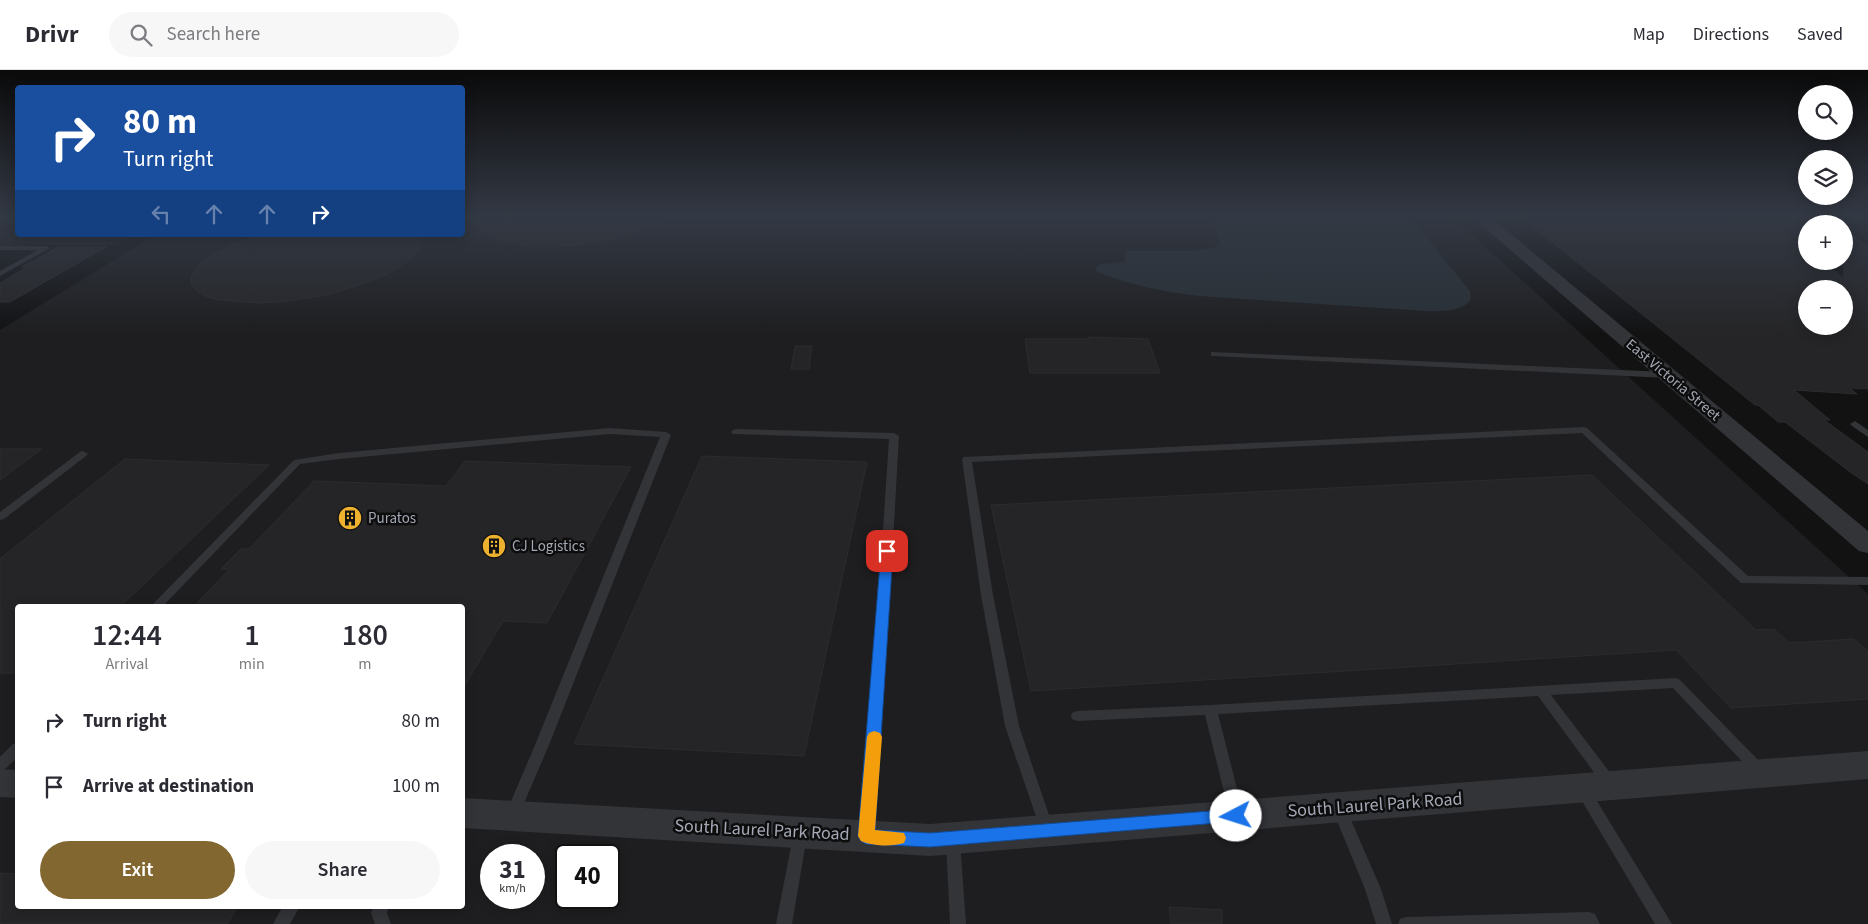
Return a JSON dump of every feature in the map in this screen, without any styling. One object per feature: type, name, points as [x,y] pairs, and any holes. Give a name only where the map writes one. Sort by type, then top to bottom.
[{"type":"street","name":"East Victoria Street","points":[[1525,255],[1868,545]]},
{"type":"street","name":"South Laurel Park Road","points":[[465,813],[930,840],[1868,765]]},
{"type":"street","points":[[0,783],[15,784]]},
{"type":"lane","points":[[0,274],[35,255]]},
{"type":"lane","points":[[1214,354],[1667,375]]},
{"type":"lane","points":[[1855,424],[1868,434]]},
{"type":"lane","points":[[1047,831],[1012,726],[987,595],[967,459],[1584,430],[1745,580],[1868,580]]},
{"type":"lane","points":[[159,604],[297,462],[339,456],[610,432],[666,435],[512,816]]},
{"type":"lane","points":[[736,432],[894,436],[880,665],[866,836]]},
{"type":"lane","points":[[0,517],[83,454]]},
{"type":"lane","points":[[1077,716],[1676,683],[1762,774]]},
{"type":"lane","points":[[1541,690],[1597,788],[1664,924]]},
{"type":"lane","points":[[1210,710],[1236,816]]},
{"type":"lane","points":[[0,765],[15,751]]},
{"type":"lane","points":[[1339,808],[1373,889],[1384,924]]},
{"type":"lane","points":[[784,924],[801,833]]},
{"type":"lane","points":[[953,838],[958,924]]},
{"type":"lane","points":[[281,924],[290,909]]},
{"type":"lane","points":[[381,909],[379,913],[383,924]]},
{"type":"lane","points":[[1406,924],[1589,919],[1592,924]]},
{"type":"shaded area","points":[[123,255],[1494,255],[1868,594],[1868,924],[0,924],[0,330]]},
{"type":"shaded area","points":[[1125,255],[1441,255],[1470,291],[1471,299],[1457,309],[1426,311],[1199,296],[1160,290],[1122,281],[1097,272],[1095,268],[1100,264],[1124,262]]},
{"type":"building","points":[[44,255],[92,255],[10,302],[0,302],[0,283],[27,267],[22,267]]},
{"type":"building","points":[[214,255],[415,255],[386,275],[369,282],[326,295],[279,302],[257,303],[219,300],[205,296],[196,290],[191,284],[191,277],[195,269],[203,261]]},
{"type":"building","points":[[1568,255],[1798,255],[1798,270],[1833,270],[1844,279],[1844,270],[1853,270],[1853,255],[1868,255],[1868,389],[1850,388],[1857,394],[1794,390],[1830,420],[1824,420],[1868,452],[1868,484],[1785,422],[1778,422],[1758,405],[1755,405]]},
{"type":"building","points":[[1088,337],[1148,339],[1160,373],[1030,373],[1025,339],[1089,339]]},
{"type":"building","points":[[795,346],[812,346],[809,369],[791,369]]},
{"type":"building","points":[[0,449],[42,449],[0,480]]},
{"type":"building","points":[[702,456],[867,462],[804,756],[574,744]]},
{"type":"building","points":[[125,459],[269,465],[123,604],[15,604],[15,673],[0,673],[0,559]]},
{"type":"building","name":"CJ Logistics","points":[[465,461],[631,467],[547,623],[503,621],[465,685],[465,604],[196,604],[230,569],[221,569],[241,549],[249,549],[314,481],[446,486]]},
{"type":"building","points":[[1592,475],[1756,630],[1774,629],[1789,643],[1854,639],[1868,651],[1868,699],[1731,708],[1676,650],[1031,691],[991,505]]},
{"type":"building","points":[[0,873],[15,874],[15,909],[236,909],[227,924],[0,924]]},
{"type":"building","points":[[1169,907],[1222,910],[1222,924],[1171,924]]},
{"type":"slow traffic","points":[[874,737],[866,836],[898,838]]},
{"type":"place","name":"Puratos","points":[[350,518]]},
{"type":"place","name":"CJ Logistics","points":[[494,546]]},
{"type":"route","points":[[887,551],[866,836],[930,840],[1236,816]]}]
